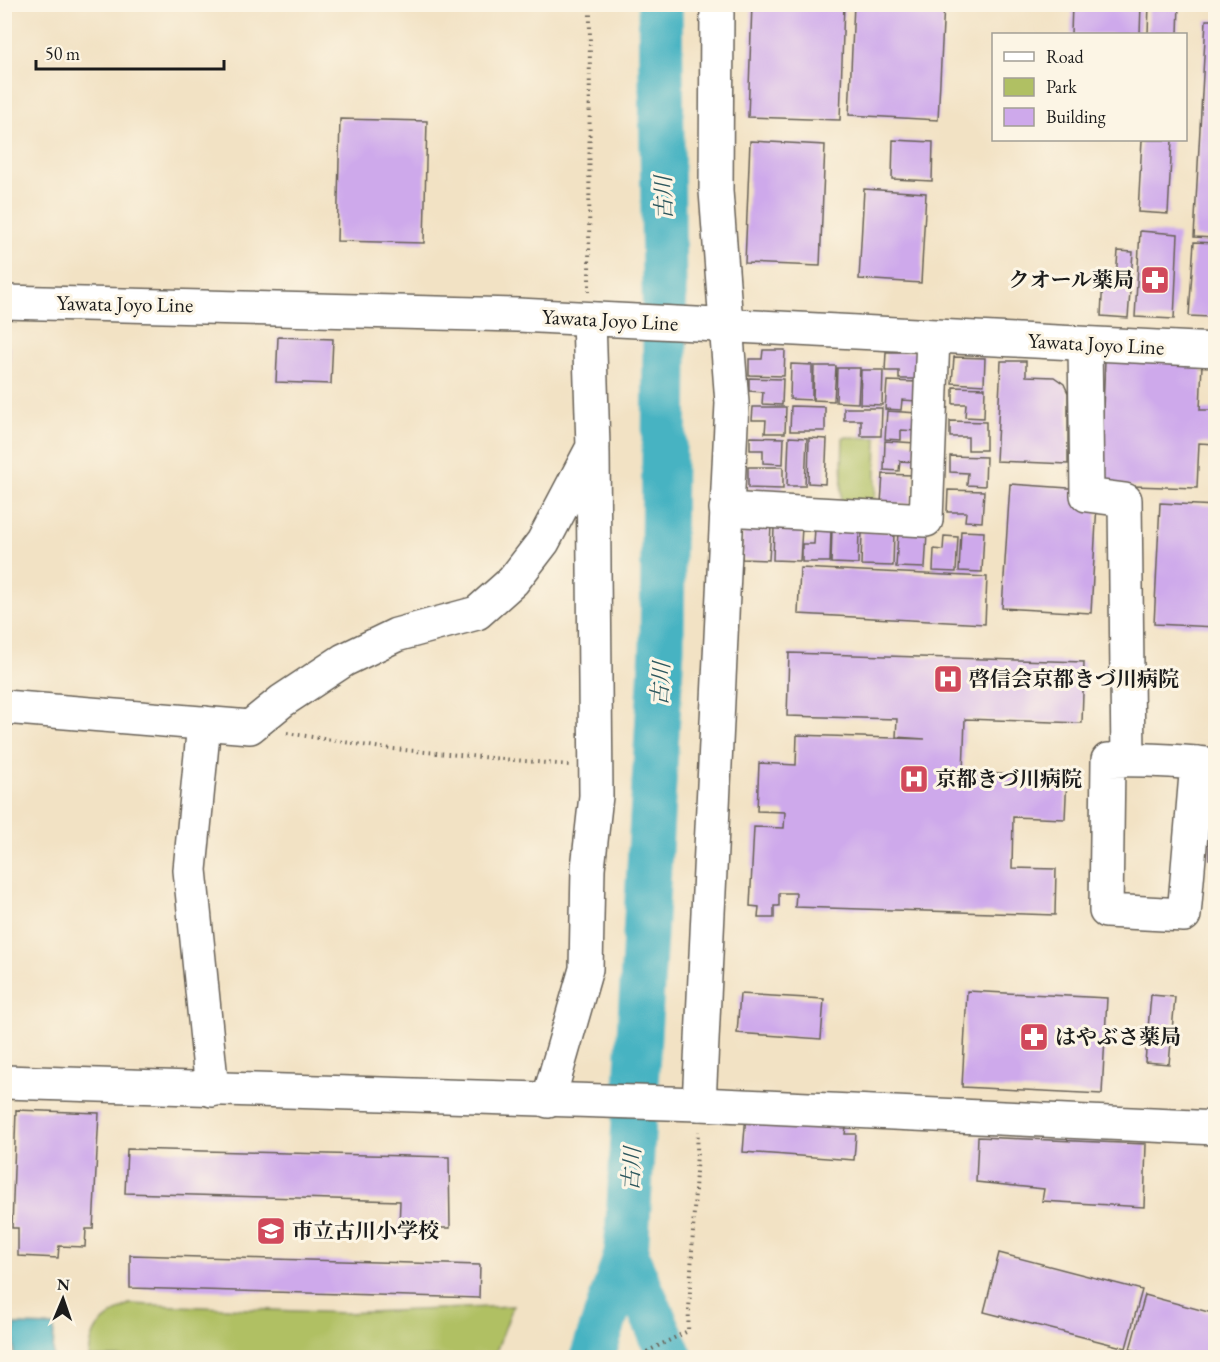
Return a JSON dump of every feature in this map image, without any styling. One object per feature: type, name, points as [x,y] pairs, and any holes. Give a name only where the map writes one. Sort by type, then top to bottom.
[{"type":"street","points":[[699,1104],[732,403],[718,326],[717,4]]},
{"type":"street","name":"Yawata Joyo Line","points":[[4,302],[518,315],[1215,350]]},
{"type":"street","points":[[556,1102],[586,969],[588,868],[596,796],[593,447],[598,319]]},
{"type":"street","points":[[726,508],[926,520],[933,337]]},
{"type":"street","points":[[1085,344],[1087,495],[1125,500],[1128,759]]},
{"type":"street","points":[[4,707],[250,727],[282,701],[344,660],[396,635],[477,613],[513,581],[543,542],[593,447]]},
{"type":"street","points":[[204,723],[190,870],[212,1089]]},
{"type":"street","points":[[1108,759],[1206,764],[1184,915],[1106,911],[1108,759]]},
{"type":"street","points":[[4,1082],[556,1102],[699,1104],[1200,1127],[1215,1139]]},
{"type":"path","points":[[590,4],[598,319]]},
{"type":"path","points":[[250,727],[382,748],[596,768]]},
{"type":"path","points":[[646,1358],[648,1351],[688,1330],[699,1104]]},
{"type":"green space","points":[[843,437],[877,438],[875,507],[841,506]]},
{"type":"green space","points":[[129,1304],[344,1313],[513,1306],[494,1357],[89,1357],[92,1337],[100,1324]]},
{"type":"water","points":[[15,1325],[54,1326],[53,1357],[14,1357]]},
{"type":"building","points":[[752,4],[844,4],[840,120],[748,117]]},
{"type":"building","points":[[854,4],[944,4],[938,120],[849,115]]},
{"type":"building","points":[[1072,4],[1141,4],[1140,33],[1071,33]]},
{"type":"building","points":[[1149,4],[1179,4],[1178,33],[1148,33]]},
{"type":"building","points":[[1206,20],[1216,20],[1216,238],[1194,237]]},
{"type":"building","points":[[340,119],[427,121],[424,243],[337,241]]},
{"type":"building","points":[[893,140],[933,142],[932,181],[892,179]]},
{"type":"building","points":[[750,141],[825,145],[820,266],[745,263]]},
{"type":"building","points":[[1142,141],[1172,141],[1168,214],[1138,212]]},
{"type":"building","points":[[864,189],[926,193],[921,283],[859,279]]},
{"type":"building","points":[[1140,231],[1178,234],[1174,319],[1135,317]]},
{"type":"building","points":[[1194,242],[1215,243],[1210,317],[1189,316]]},
{"type":"building","points":[[1118,251],[1133,252],[1128,318],[1101,316],[1103,277],[1116,278]]},
{"type":"building","points":[[278,337],[333,339],[331,384],[276,382]]},
{"type":"building","points":[[4,347],[10,347],[6,459],[4,459]]},
{"type":"building","points":[[763,350],[785,350],[784,376],[749,375],[749,359],[762,359]]},
{"type":"building","points":[[886,352],[920,352],[919,379],[899,379],[899,371],[885,371]]},
{"type":"building","points":[[954,357],[985,358],[984,385],[952,383]]},
{"type":"building","points":[[1105,360],[1202,363],[1200,410],[1216,410],[1216,444],[1199,443],[1197,488],[1100,485]]},
{"type":"building","points":[[1001,361],[1026,361],[1026,376],[1054,377],[1064,384],[1068,393],[1068,464],[996,461]]},
{"type":"building","points":[[791,364],[812,365],[812,400],[790,399]]},
{"type":"building","points":[[814,366],[836,366],[834,401],[813,400]]},
{"type":"building","points":[[837,368],[860,368],[858,403],[836,402]]},
{"type":"building","points":[[861,370],[883,370],[882,405],[860,404]]},
{"type":"building","points":[[749,378],[783,379],[782,405],[762,404],[763,392],[749,391]]},
{"type":"building","points":[[887,381],[918,382],[917,401],[902,400],[901,410],[885,409]]},
{"type":"building","points":[[953,387],[985,388],[984,418],[965,417],[966,404],[953,404]]},
{"type":"building","points":[[791,406],[825,407],[825,431],[790,431]]},
{"type":"building","points":[[753,407],[786,407],[785,433],[765,433],[766,420],[752,420]]},
{"type":"building","points":[[844,408],[882,408],[881,436],[861,436],[861,420],[844,420]]},
{"type":"building","points":[[887,411],[918,413],[916,431],[901,430],[901,440],[885,439]]},
{"type":"building","points":[[950,421],[986,422],[986,450],[968,450],[968,437],[950,437]]},
{"type":"building","points":[[750,437],[784,438],[783,464],[763,463],[763,450],[750,450]]},
{"type":"building","points":[[789,437],[807,438],[805,486],[787,486]]},
{"type":"building","points":[[809,438],[827,439],[825,484],[808,483]]},
{"type":"building","points":[[885,441],[916,443],[915,462],[900,461],[899,471],[884,470]]},
{"type":"building","points":[[950,456],[986,457],[985,486],[967,485],[968,473],[950,472]]},
{"type":"building","points":[[748,467],[783,467],[783,489],[748,488]]},
{"type":"building","points":[[883,474],[912,475],[910,504],[881,503]]},
{"type":"building","points":[[1010,484],[1083,489],[1097,503],[1091,613],[1002,608]]},
{"type":"building","points":[[948,490],[984,491],[982,522],[965,521],[966,512],[947,512]]},
{"type":"building","points":[[1160,503],[1216,506],[1216,627],[1154,624]]},
{"type":"building","points":[[743,525],[771,526],[769,560],[742,559]]},
{"type":"building","points":[[774,526],[802,527],[800,561],[773,560]]},
{"type":"building","points":[[815,528],[831,528],[830,562],[802,562],[802,544],[814,544]]},
{"type":"building","points":[[832,529],[859,530],[858,564],[831,563]]},
{"type":"building","points":[[862,531],[894,532],[893,566],[861,565]]},
{"type":"building","points":[[961,531],[984,532],[982,572],[959,571]]},
{"type":"building","points":[[898,532],[927,533],[925,568],[896,567]]},
{"type":"building","points":[[944,536],[958,537],[956,572],[933,571],[934,549],[943,550]]},
{"type":"building","points":[[800,568],[987,577],[985,624],[798,614]]},
{"type":"building","points":[[789,653],[1084,662],[1082,723],[965,719],[963,773],[1067,776],[1065,819],[1013,817],[1012,868],[1056,869],[1055,915],[795,907],[796,893],[779,893],[779,906],[774,906],[774,918],[758,918],[759,907],[750,906],[754,827],[784,828],[785,812],[757,811],[759,763],[796,765],[797,735],[925,739],[896,737],[897,719],[787,716]]},
{"type":"building","points":[[1210,807],[1216,807],[1216,859],[1209,859]]},
{"type":"building","points":[[967,991],[1107,998],[1102,1094],[962,1087]]},
{"type":"building","points":[[740,994],[824,999],[821,1039],[737,1033]]},
{"type":"building","points":[[1151,995],[1175,997],[1169,1064],[1145,1062]]},
{"type":"building","points":[[16,1110],[99,1113],[93,1229],[86,1229],[85,1247],[59,1246],[58,1258],[18,1256],[18,1228],[12,1228]]},
{"type":"building","points":[[746,1114],[847,1121],[845,1134],[856,1134],[854,1160],[743,1152]]},
{"type":"building","points":[[978,1137],[1146,1144],[1144,1207],[1042,1201],[1044,1189],[976,1182]]},
{"type":"building","points":[[127,1149],[449,1157],[450,1228],[399,1228],[400,1201],[125,1193]]},
{"type":"building","points":[[999,1253],[1142,1290],[1126,1348],[984,1312]]},
{"type":"building","points":[[130,1255],[480,1265],[479,1298],[130,1288]]},
{"type":"building","points":[[1145,1295],[1216,1314],[1216,1358],[1160,1358],[1130,1349]]},
{"type":"waterway","name":"古川","points":[[592,1358],[626,1255],[662,648],[665,353],[660,4]]},
{"type":"waterway","points":[[626,1255],[671,1358]]},
{"type":"place","name":"クオール薬局","points":[[1155,280]]},
{"type":"place","name":"啓信会京都きづ川病院","points":[[948,679]]},
{"type":"place","name":"京都きづ川病院","points":[[914,779]]},
{"type":"place","name":"はやぶさ薬局","points":[[1034,1037]]},
{"type":"place","name":"市立古川小学校","points":[[271,1231]]}]
